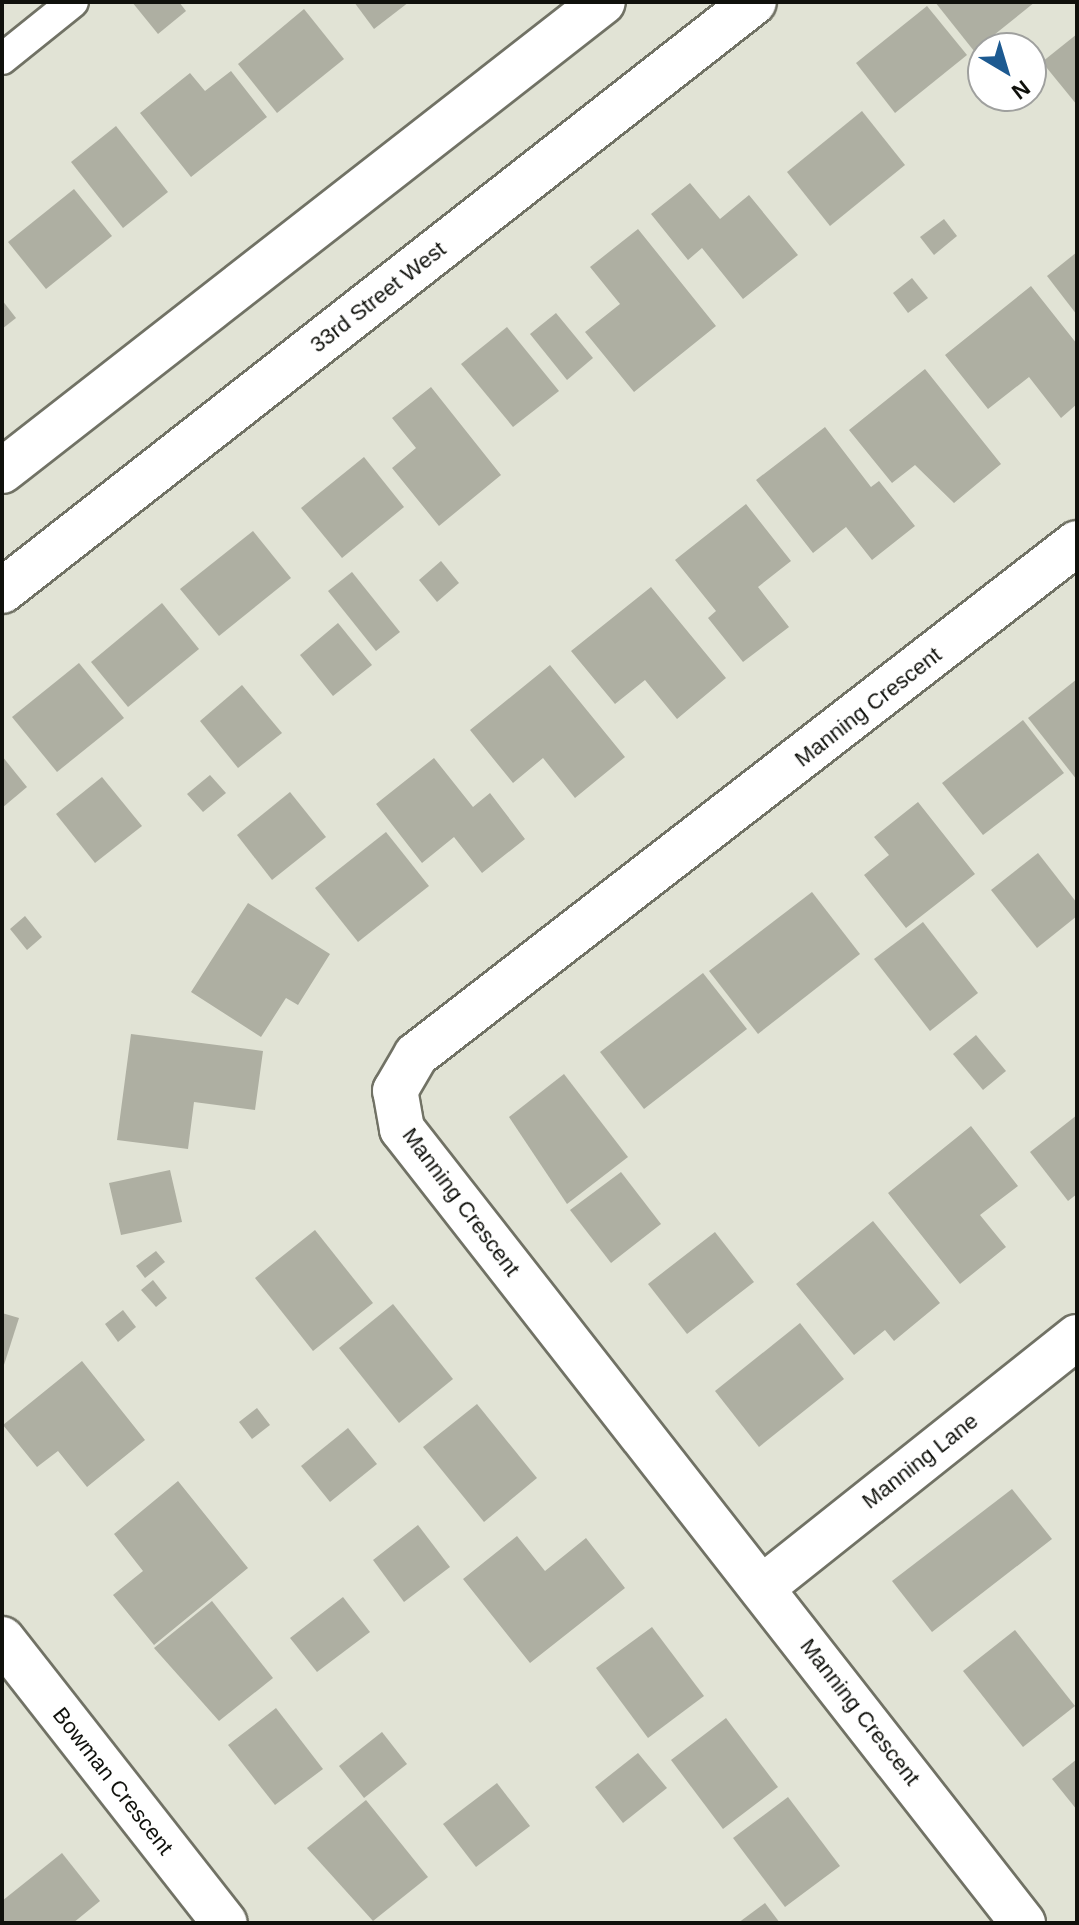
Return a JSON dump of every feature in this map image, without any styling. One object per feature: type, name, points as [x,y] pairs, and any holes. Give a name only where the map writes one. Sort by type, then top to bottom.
[{"type":"street","points":[[2,471],[603,2]]},
{"type":"street","name":"33rd Street West","points":[[2,591],[754,2]]},
{"type":"street","name":"Manning Crescent","points":[[1023,1923],[764,1586],[402,1129],[395,1091],[416,1055],[1077,543]]},
{"type":"street","name":"Manning Lane","points":[[764,1586],[1077,1337]]},
{"type":"street","name":"Bowman Crescent","points":[[2,1639],[225,1923]]},
{"type":"lane","points":[[2,59],[73,2]]},
{"type":"building","points":[[132,2],[179,2],[186,11],[158,34]]},
{"type":"building","points":[[354,2],[409,2],[374,29]]},
{"type":"building","points":[[935,2],[1035,2],[998,32],[967,32],[967,42]]},
{"type":"building","points":[[927,6],[967,55],[895,113],[856,63]]},
{"type":"building","points":[[304,9],[344,59],[277,113],[238,64]]},
{"type":"building","points":[[1077,34],[1077,105],[1047,68],[1047,58]]},
{"type":"building","points":[[231,71],[267,117],[191,177],[140,113],[190,73],[205,91]]},
{"type":"building","points":[[862,111],[905,165],[830,226],[787,172]]},
{"type":"building","points":[[116,126],[168,192],[123,228],[71,162]]},
{"type":"building","points":[[690,183],[720,219],[749,195],[798,255],[743,299],[702,248],[688,260],[651,214]]},
{"type":"building","points":[[74,189],[112,236],[46,289],[8,242]]},
{"type":"building","points":[[944,219],[957,236],[934,255],[920,237]]},
{"type":"building","points":[[638,229],[716,326],[634,392],[585,332],[620,304],[590,267]]},
{"type":"building","points":[[1077,252],[1077,315],[1047,276]]},
{"type":"building","points":[[912,278],[928,298],[908,313],[893,293]]},
{"type":"building","points":[[1031,286],[1077,344],[1077,404],[1061,418],[1029,377],[988,409],[945,355]]},
{"type":"building","points":[[2,300],[16,318],[2,329]]},
{"type":"building","points":[[556,313],[593,358],[567,380],[530,334]]},
{"type":"building","points":[[507,327],[559,391],[513,427],[461,364]]},
{"type":"building","points":[[925,369],[1001,464],[954,503],[915,465],[892,483],[849,430]]},
{"type":"building","points":[[431,387],[501,475],[439,526],[392,468],[416,448],[392,418]]},
{"type":"building","points":[[825,427],[871,487],[879,481],[915,526],[872,560],[846,527],[813,553],[756,480]]},
{"type":"building","points":[[364,457],[404,507],[342,558],[301,508]]},
{"type":"building","points":[[746,504],[791,561],[758,587],[789,627],[743,662],[708,618],[716,611],[675,560]]},
{"type":"building","points":[[253,531],[291,578],[219,636],[180,589]]},
{"type":"building","points":[[441,561],[459,583],[437,602],[419,580]]},
{"type":"building","points":[[352,572],[400,632],[376,651],[328,591]]},
{"type":"building","points":[[651,587],[726,678],[677,719],[645,680],[615,704],[571,651]]},
{"type":"building","points":[[162,603],[199,649],[128,707],[91,662]]},
{"type":"building","points":[[338,623],[372,665],[333,696],[300,655]]},
{"type":"building","points":[[79,663],[124,718],[57,772],[12,717]]},
{"type":"building","points":[[550,665],[625,757],[575,798],[543,758],[513,783],[470,730]]},
{"type":"building","points":[[1077,679],[1077,780],[1028,718]]},
{"type":"building","points":[[242,685],[282,733],[238,768],[200,721]]},
{"type":"building","points":[[1023,720],[1064,773],[983,835],[942,783]]},
{"type":"building","points":[[2,756],[27,787],[2,808]]},
{"type":"building","points":[[434,758],[473,807],[490,793],[525,839],[482,873],[454,837],[422,863],[376,804]]},
{"type":"building","points":[[210,775],[226,793],[203,812],[187,794]]},
{"type":"building","points":[[102,777],[142,826],[95,863],[56,814]]},
{"type":"building","points":[[290,792],[326,837],[272,880],[237,835]]},
{"type":"building","points":[[918,802],[975,874],[906,928],[864,875],[889,855],[874,837]]},
{"type":"building","points":[[386,832],[429,886],[358,942],[315,888]]},
{"type":"building","points":[[1038,853],[1077,903],[1077,916],[1037,948],[991,890]]},
{"type":"building","points":[[812,892],[860,954],[758,1034],[709,971]]},
{"type":"building","points":[[248,903],[330,954],[298,1005],[286,998],[261,1037],[191,992]]},
{"type":"building","points":[[25,916],[42,937],[27,950],[10,929]]},
{"type":"building","points":[[923,922],[978,993],[930,1031],[874,959]]},
{"type":"building","points":[[703,973],[747,1029],[644,1109],[600,1052]]},
{"type":"building","points":[[131,1034],[263,1051],[255,1110],[194,1102],[188,1149],[117,1140]]},
{"type":"building","points":[[976,1035],[1006,1071],[983,1090],[953,1054]]},
{"type":"building","points":[[564,1074],[628,1157],[567,1204],[509,1117]]},
{"type":"building","points":[[1077,1115],[1077,1194],[1068,1201],[1030,1152]]},
{"type":"building","points":[[971,1126],[1018,1186],[980,1215],[1006,1247],[960,1284],[888,1193]]},
{"type":"building","points":[[170,1170],[182,1222],[121,1235],[109,1183]]},
{"type":"building","points":[[621,1172],[661,1224],[611,1263],[570,1210]]},
{"type":"building","points":[[873,1221],[940,1303],[894,1341],[885,1330],[854,1355],[796,1284]]},
{"type":"building","points":[[315,1230],[373,1303],[313,1351],[255,1278]]},
{"type":"building","points":[[715,1232],[754,1282],[687,1334],[648,1284]]},
{"type":"building","points":[[156,1251],[165,1262],[145,1278],[136,1266]]},
{"type":"building","points":[[153,1280],[167,1298],[156,1307],[141,1290]]},
{"type":"building","points":[[393,1304],[453,1379],[399,1423],[339,1348]]},
{"type":"building","points":[[123,1310],[136,1327],[118,1342],[105,1324]]},
{"type":"building","points":[[2,1313],[19,1318],[3,1368],[2,1368]]},
{"type":"building","points":[[800,1323],[844,1379],[759,1447],[715,1391]]},
{"type":"building","points":[[82,1361],[145,1440],[87,1487],[58,1451],[37,1467],[3,1425]]},
{"type":"building","points":[[477,1404],[537,1478],[484,1522],[423,1447]]},
{"type":"building","points":[[257,1408],[270,1425],[252,1439],[239,1422]]},
{"type":"building","points":[[348,1428],[377,1464],[330,1502],[301,1466]]},
{"type":"building","points":[[178,1481],[248,1568],[154,1645],[113,1595],[143,1571],[114,1534]]},
{"type":"building","points":[[1012,1489],[1052,1539],[932,1632],[892,1581]]},
{"type":"building","points":[[418,1525],[450,1567],[404,1602],[373,1560]]},
{"type":"building","points":[[517,1536],[545,1571],[586,1538],[625,1588],[530,1663],[463,1579]]},
{"type":"building","points":[[343,1597],[370,1632],[317,1672],[290,1638]]},
{"type":"building","points":[[212,1601],[273,1678],[219,1721],[154,1648]]},
{"type":"building","points":[[652,1627],[704,1696],[648,1738],[596,1668]]},
{"type":"building","points":[[1015,1630],[1075,1706],[1023,1747],[963,1671]]},
{"type":"building","points":[[276,1708],[323,1769],[275,1805],[228,1745]]},
{"type":"building","points":[[726,1718],[778,1787],[723,1829],[671,1760]]},
{"type":"building","points":[[382,1732],[407,1764],[364,1798],[339,1766]]},
{"type":"building","points":[[638,1753],[667,1788],[623,1823],[595,1787]]},
{"type":"building","points":[[1077,1759],[1077,1810],[1052,1779]]},
{"type":"building","points":[[497,1783],[530,1826],[476,1867],[443,1824]]},
{"type":"building","points":[[788,1797],[840,1866],[785,1907],[733,1838]]},
{"type":"building","points":[[366,1800],[428,1877],[373,1921],[307,1848]]},
{"type":"building","points":[[62,1853],[100,1901],[73,1923],[2,1923],[2,1901]]},
{"type":"building","points":[[765,1903],[780,1923],[738,1923]]}]
